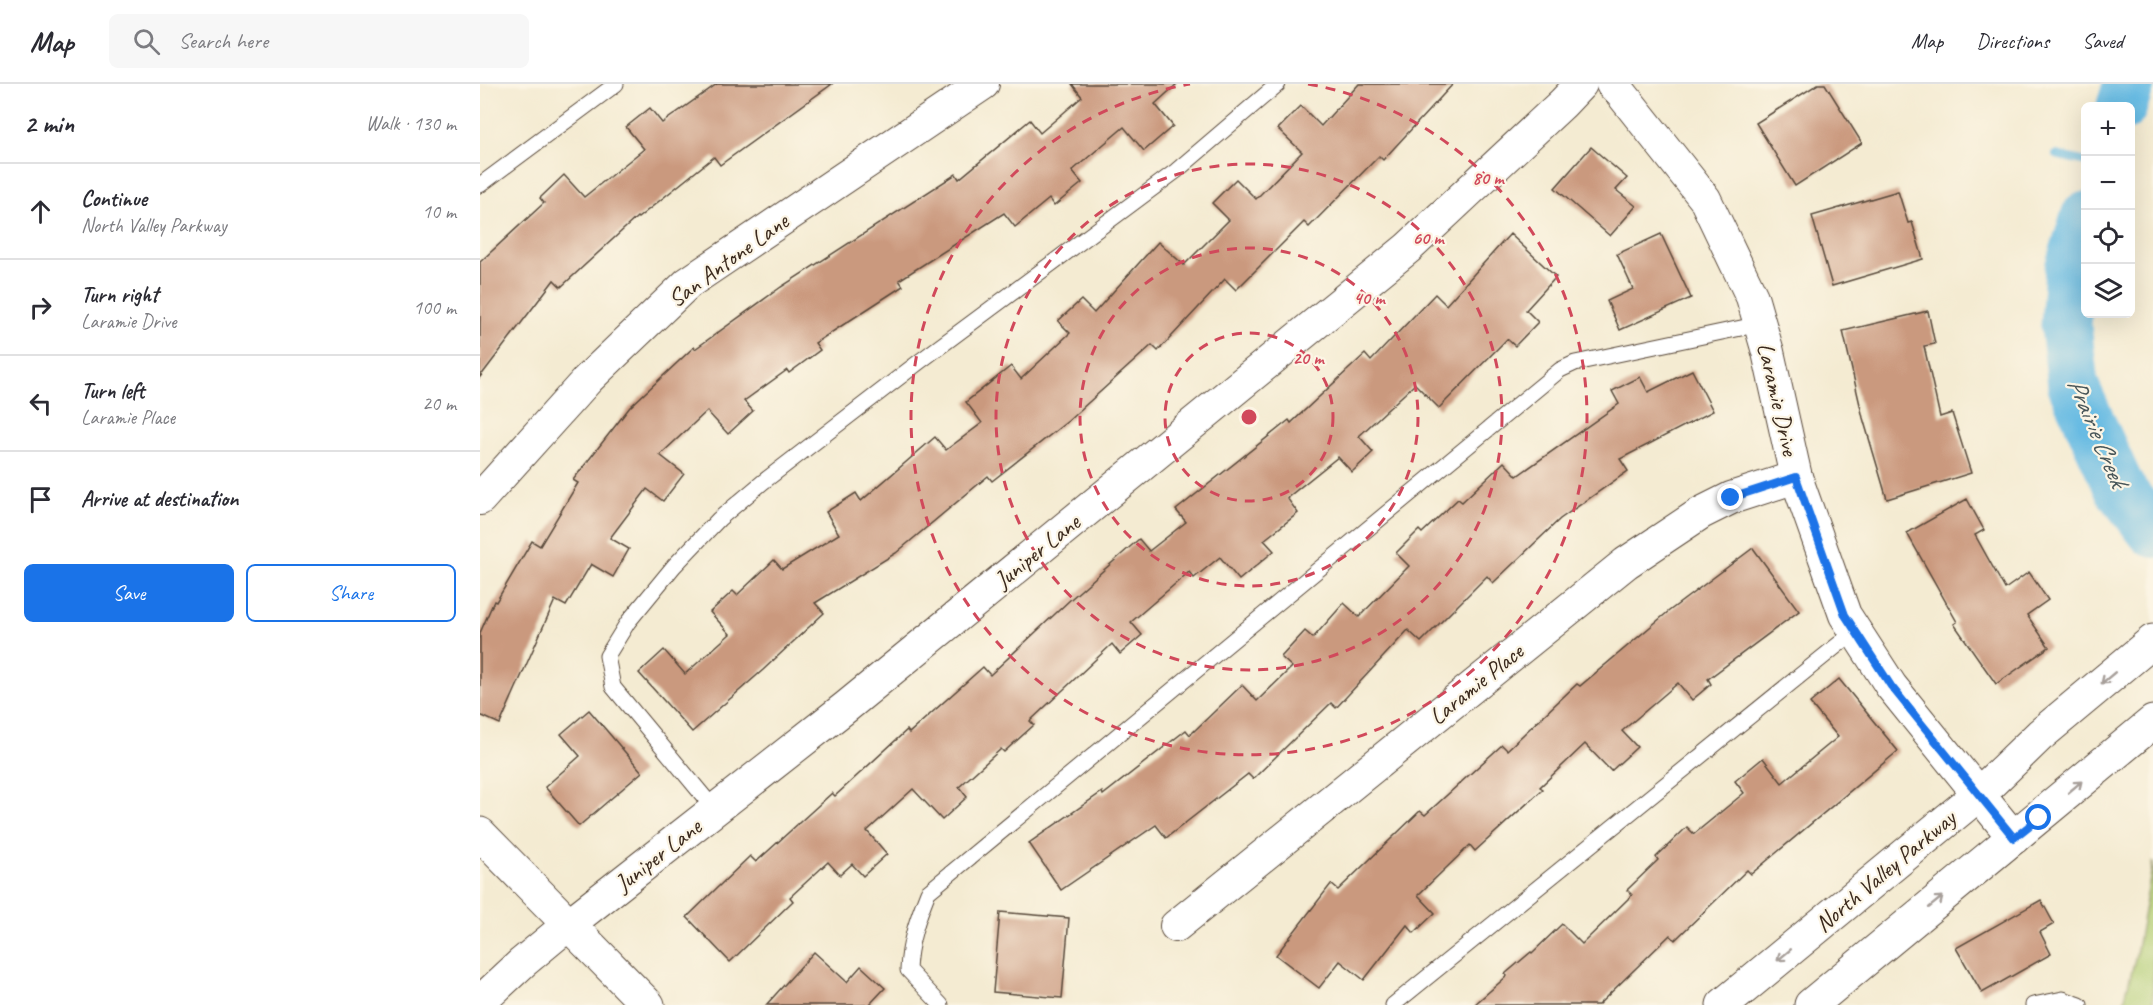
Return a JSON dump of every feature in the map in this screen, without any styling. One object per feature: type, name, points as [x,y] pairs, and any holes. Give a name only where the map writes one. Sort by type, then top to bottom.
[{"type":"street","name":"San Antone Lane","points":[[480,500],[588,379],[688,283],[983,84]]},
{"type":"street","name":"Juniper Lane","points":[[480,1002],[569,924],[846,707],[1408,248],[1581,84]]},
{"type":"street","name":"Laramie Drive","points":[[1612,84],[1705,199],[1752,297],[1768,352],[1796,477],[1845,615],[1891,686],[2014,838]]},
{"type":"street","name":"Laramie Place","points":[[1176,926],[1626,563],[1701,513],[1731,498],[1796,477]]},
{"type":"street","name":"North Valley Parkway","points":[[1723,1005],[1979,794],[2040,735],[2153,641]]},
{"type":"street","points":[[1827,1000],[2014,838],[2153,722]]},
{"type":"street","points":[[480,834],[648,1005]]},
{"type":"lane","points":[[480,185],[616,84]]},
{"type":"lane","points":[[715,810],[613,687],[607,656],[628,622],[674,566],[719,519],[754,489],[1001,300],[1176,171],[1278,84]]},
{"type":"lane","points":[[941,1005],[908,970],[912,939],[928,892],[1560,370],[1575,363],[1760,324]]},
{"type":"lane","points":[[1393,1005],[1856,631]]},
{"type":"lane","points":[[2032,1005],[2063,999],[2080,1005]]},
{"type":"green space","points":[[2153,862],[2153,1005],[2123,1005],[2136,955]]},
{"type":"building","points":[[717,84],[832,84],[720,165],[714,157],[637,217],[561,287],[554,280],[480,377],[480,262],[544,203],[540,198],[564,175],[584,197],[644,149],[626,127],[650,108],[662,123]]},
{"type":"building","points":[[1072,84],[1177,84],[1155,104],[1173,126],[1144,151],[1124,127],[1072,171],[1082,183],[1054,206],[1049,199],[1015,227],[1004,213],[899,280],[903,286],[815,343],[820,350],[789,373],[787,370],[744,401],[753,411],[728,434],[707,411],[660,455],[684,474],[663,501],[647,489],[610,538],[629,549],[613,577],[591,564],[566,606],[555,600],[500,724],[480,715],[480,633],[494,601],[496,602],[532,541],[540,546],[578,483],[573,480],[630,407],[694,347],[695,349],[781,287],[956,174],[959,179],[1030,120],[1040,133],[1082,97]]},
{"type":"building","points":[[1359,84],[1453,84],[1383,160],[1379,156],[1309,227],[1304,222],[1236,290],[1225,279],[1158,351],[1152,345],[1068,421],[992,481],[988,476],[896,553],[815,603],[824,613],[692,732],[639,673],[664,650],[685,674],[730,634],[710,612],[733,591],[737,595],[774,560],[782,569],[839,534],[826,512],[856,493],[861,501],[935,437],[946,450],[982,423],[966,402],[1011,366],[1021,379],[1070,333],[1058,321],[1081,300],[1094,313],[1158,242],[1184,265],[1229,220],[1212,203],[1236,179],[1256,199],[1302,152],[1278,129],[1301,106],[1321,126]]},
{"type":"building","points":[[1818,84],[1825,84],[1862,143],[1795,186],[1756,123]]},
{"type":"building","points":[[1591,147],[1627,178],[1616,190],[1636,206],[1610,236],[1555,188]]},
{"type":"building","points":[[1898,191],[1908,223],[1912,222],[1923,259],[1832,286],[1812,216]]},
{"type":"building","points":[[1510,234],[1556,277],[1526,310],[1538,322],[1515,346],[1507,339],[1439,408],[1415,384],[1359,436],[1373,452],[1352,472],[1338,457],[1287,498],[1298,513],[1264,540],[1274,551],[1239,580],[1220,557],[1194,578],[1189,572],[1131,622],[1142,635],[1120,654],[1112,644],[1030,721],[1034,725],[1004,752],[1001,749],[959,787],[967,797],[942,820],[913,789],[867,831],[887,854],[863,876],[852,864],[840,875],[828,862],[790,897],[793,901],[730,962],[687,917],[750,856],[756,862],[832,793],[835,796],[907,730],[909,733],[983,667],[990,675],[1139,539],[1149,551],[1186,522],[1176,510],[1289,420],[1291,423],[1365,354],[1371,361],[1435,294],[1446,305]]},
{"type":"building","points":[[1661,234],[1691,298],[1620,330],[1607,301],[1633,289],[1617,254]]},
{"type":"building","points":[[1928,311],[1935,344],[1924,346],[1940,417],[1952,413],[1971,473],[1887,499],[1863,418],[1843,331]]},
{"type":"building","points":[[1692,370],[1713,411],[1620,459],[1628,471],[1560,519],[1493,583],[1487,576],[1421,642],[1408,630],[1336,708],[1331,703],[1253,779],[1248,774],[1166,838],[1156,825],[1061,890],[1029,843],[1102,792],[1103,795],[1186,730],[1190,735],[1242,685],[1257,701],[1292,667],[1281,657],[1305,631],[1313,638],[1344,603],[1359,617],[1409,566],[1396,553],[1419,530],[1422,533],[1458,499],[1462,502],[1504,462],[1517,476],[1619,404],[1612,391],[1640,377],[1648,392]]},
{"type":"building","points":[[1967,499],[1984,530],[1975,535],[2005,589],[2029,572],[2048,600],[2027,615],[2049,647],[1996,684],[1954,624],[1957,622],[1907,533]]},
{"type":"building","points":[[1753,548],[1799,611],[1708,679],[1711,684],[1692,700],[1678,683],[1622,731],[1637,747],[1611,771],[1585,744],[1540,787],[1543,789],[1475,851],[1470,845],[1418,895],[1435,913],[1414,933],[1407,925],[1364,980],[1340,961],[1319,988],[1276,955],[1331,884],[1338,890],[1420,811],[1425,815],[1502,745],[1507,750],[1577,684],[1580,686],[1669,611]]},
{"type":"building","points":[[1839,679],[1898,751],[1751,874],[1747,870],[1675,940],[1670,935],[1598,1005],[1474,1005],[1507,976],[1505,974],[1532,953],[1562,924],[1582,944],[1632,895],[1627,890],[1687,827],[1694,834],[1744,793],[1735,781],[1763,758],[1782,783],[1838,737],[1810,703]]},
{"type":"building","points":[[589,710],[642,772],[579,826],[545,787],[580,756],[561,734]]},
{"type":"building","points":[[2041,900],[2054,924],[2040,932],[2051,954],[1982,993],[1956,948]]},
{"type":"building","points":[[1000,912],[1069,918],[1062,998],[993,992]]},
{"type":"building","points":[[814,952],[847,982],[861,966],[885,988],[870,1004],[872,1005],[766,1005]]},
{"type":"waterway","name":"Prairie Creek","points":[[2123,102],[2129,84]]},
{"type":"waterway","points":[[2056,155],[2081,161]]},
{"type":"waterway","name":"Prairie Creek","points":[[2081,233],[2070,269],[2066,326],[2073,385],[2120,489],[2153,532]]},
{"type":"route","points":[[1731,498],[1796,477],[1845,615],[1891,686],[2014,838],[2039,818]]}]
